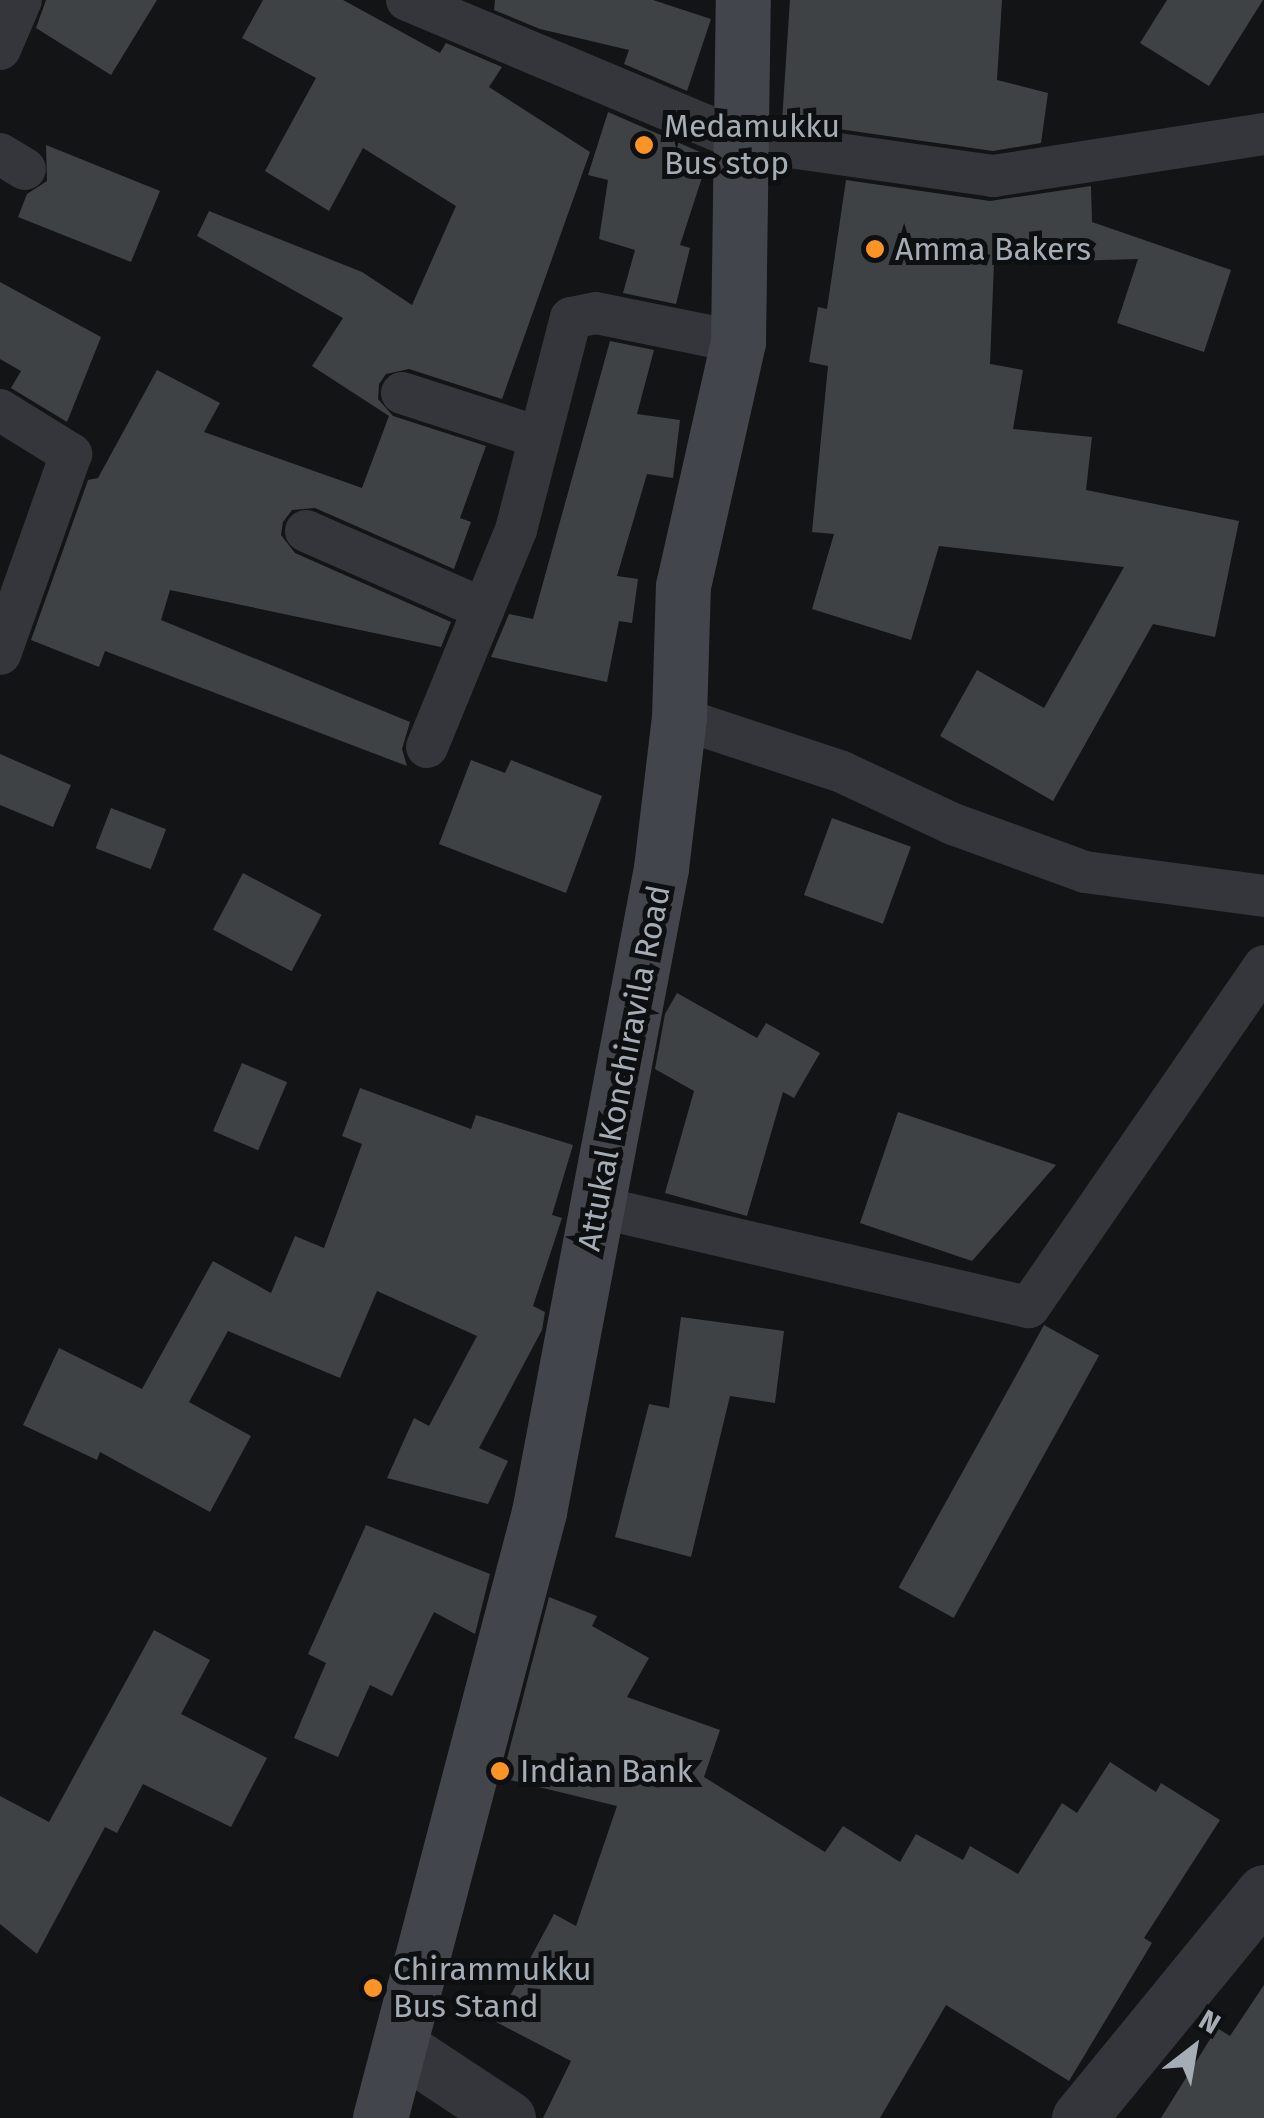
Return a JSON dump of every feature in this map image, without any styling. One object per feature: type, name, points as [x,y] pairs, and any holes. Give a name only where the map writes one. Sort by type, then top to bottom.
[{"type":"main road","name":"Attukal Konchiravila Road","points":[[380,2118],[402,2048],[538,1512],[662,868],[679,718],[683,586],[738,342],[743,0]]},
{"type":"street","points":[[0,49],[21,0]]},
{"type":"street","points":[[407,0],[740,140],[994,176],[1264,134]]},
{"type":"street","points":[[427,747],[516,530],[572,318],[596,312],[738,342]]},
{"type":"street","points":[[402,392],[538,436]]},
{"type":"street","points":[[0,410],[71,454],[0,654]]},
{"type":"street","points":[[306,531],[484,609]]},
{"type":"street","points":[[679,718],[842,772],[953,824],[1084,872],[1264,896]]},
{"type":"street","points":[[598,1208],[1029,1307],[1264,966]]},
{"type":"street","points":[[1079,2118],[1264,1892]]},
{"type":"street","points":[[402,2048],[508,2118]]},
{"type":"building","points":[[46,0],[157,0],[111,75],[36,28]]},
{"type":"building","points":[[263,0],[343,0],[440,53],[446,43],[502,67],[489,87],[590,152],[502,399],[409,369],[386,374],[379,384],[378,399],[393,416],[486,446],[460,518],[471,522],[454,569],[315,508],[292,510],[283,522],[281,535],[295,553],[451,622],[441,647],[170,590],[161,620],[410,722],[402,749],[407,766],[105,651],[99,667],[31,640],[88,480],[98,478],[157,370],[220,403],[204,432],[362,488],[389,416],[312,366],[343,318],[197,236],[209,211],[362,272],[412,305],[456,206],[363,148],[329,211],[265,171],[316,78],[242,38]]},
{"type":"building","points":[[495,0],[653,0],[711,19],[687,91],[624,64],[629,50],[540,29],[494,10]]},
{"type":"building","points":[[790,0],[1002,0],[997,80],[1048,93],[1041,143],[993,151],[782,121]]},
{"type":"building","points":[[1167,0],[1263,0],[1209,86],[1140,43]]},
{"type":"building","points":[[608,112],[709,156],[680,245],[690,248],[676,304],[623,293],[635,250],[599,239],[608,180],[588,175]]},
{"type":"building","points":[[46,145],[160,191],[131,262],[18,217],[27,194],[47,181]]},
{"type":"building","points":[[846,180],[990,201],[1091,186],[1092,222],[1231,270],[1204,352],[1117,323],[1138,259],[994,263],[990,364],[1023,370],[1013,429],[1092,437],[1086,490],[1239,521],[1215,637],[1153,624],[1053,801],[940,736],[977,670],[1044,708],[1124,567],[939,546],[911,640],[812,609],[834,534],[812,532],[828,366],[809,362],[818,307],[827,309]]},
{"type":"building","points":[[0,282],[101,337],[67,422],[11,388],[21,371],[0,359]]},
{"type":"building","points":[[610,341],[654,350],[637,414],[680,420],[673,478],[647,474],[617,576],[638,579],[632,623],[619,621],[607,682],[491,657],[509,614],[533,619]]},
{"type":"building","points":[[0,754],[71,785],[53,827],[0,805]]},
{"type":"building","points":[[471,760],[505,773],[511,760],[602,796],[566,893],[439,844]]},
{"type":"building","points":[[111,808],[166,829],[151,869],[96,848]]},
{"type":"building","points":[[832,818],[911,847],[883,924],[804,895]]},
{"type":"building","points":[[243,873],[322,915],[292,971],[213,930]]},
{"type":"building","points":[[677,993],[757,1038],[766,1023],[820,1053],[794,1098],[783,1092],[747,1216],[665,1193],[694,1091],[655,1069],[665,1014]]},
{"type":"building","points":[[242,1063],[287,1082],[258,1150],[213,1131]]},
{"type":"building","points":[[360,1088],[471,1129],[476,1115],[573,1145],[552,1215],[562,1218],[533,1306],[545,1312],[542,1330],[479,1448],[508,1461],[488,1504],[387,1478],[414,1418],[429,1426],[477,1336],[377,1291],[340,1378],[228,1331],[189,1402],[251,1436],[210,1512],[100,1452],[97,1460],[23,1425],[59,1348],[142,1389],[213,1261],[271,1293],[295,1236],[324,1248],[362,1144],[342,1136]]},
{"type":"building","points":[[898,1112],[1056,1165],[972,1261],[860,1223]]},
{"type":"building","points":[[681,1317],[784,1331],[775,1403],[730,1396],[691,1557],[615,1537],[649,1404],[669,1408]]},
{"type":"building","points":[[1044,1325],[1099,1356],[954,1618],[899,1587]]},
{"type":"building","points":[[366,1525],[490,1574],[475,1634],[434,1612],[392,1696],[370,1685],[338,1757],[294,1738],[326,1663],[308,1654]]},
{"type":"building","points":[[549,1597],[597,1616],[592,1626],[649,1658],[627,1697],[720,1730],[704,1777],[825,1852],[843,1826],[900,1862],[916,1834],[963,1860],[970,1846],[1018,1874],[1062,1803],[1077,1813],[1110,1762],[1156,1792],[1161,1783],[1220,1820],[1144,1938],[1152,1943],[1069,2081],[946,2005],[880,2118],[543,2118],[571,2061],[496,2022],[554,1914],[576,1926],[617,1806],[502,1778]]},
{"type":"building","points":[[154,1630],[210,1660],[181,1714],[267,1758],[231,1827],[143,1784],[117,1833],[105,1827],[37,1954],[0,1924],[0,1796],[49,1822]]},
{"type":"building","points":[[1264,1985],[1264,2118],[1161,2118],[1217,2028],[1230,2036]]},
{"type":"place","name":"Medamukku Bus stop","points":[[644,145]]},
{"type":"place","name":"Amma Bakers","points":[[875,249]]},
{"type":"place","name":"Indian Bank","points":[[500,1771]]},
{"type":"place","name":"Chirammukku Bus Stand","points":[[373,1988]]}]
